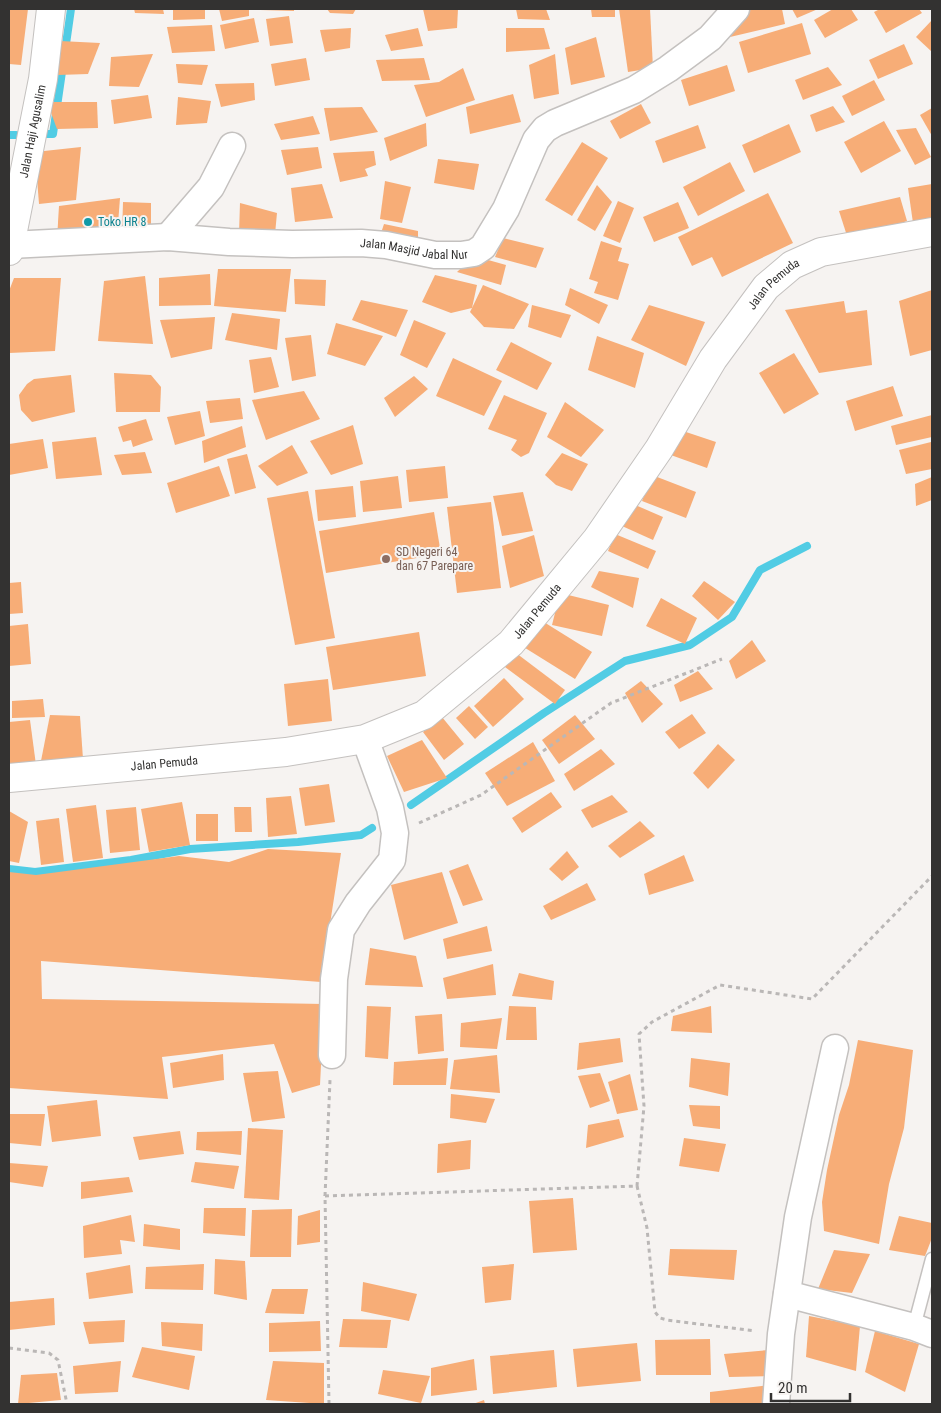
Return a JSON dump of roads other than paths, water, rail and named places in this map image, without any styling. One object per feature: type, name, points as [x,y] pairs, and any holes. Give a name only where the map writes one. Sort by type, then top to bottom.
[{"type":"street","name":"Jalan Haji Agusalim","points":[[10,248],[44,79],[51,9]]},
{"type":"street","name":"Jalan Masjid Jabal Nur","points":[[10,248],[168,237],[229,242],[361,243],[386,245],[434,255],[474,253],[483,247],[506,209],[536,140],[545,129],[555,122],[634,90],[668,69],[710,38],[736,9]]},
{"type":"street","points":[[168,237],[211,187],[232,146]]},
{"type":"street","name":"Jalan Pemuda","points":[[9,778],[286,752],[365,739],[424,715],[511,643],[597,539],[659,449],[713,359],[766,287],[792,265],[821,252],[932,232]]},
{"type":"street","points":[[332,1055],[334,979],[341,930],[358,902],[392,860],[395,833],[390,808],[365,739]]},
{"type":"street","points":[[776,1404],[781,1334],[798,1217],[834,1048]]},
{"type":"street","points":[[787,1294],[923,1331]]},
{"type":"lane","points":[[923,1331],[932,1259]]},
{"type":"waterway","points":[[65,51],[71,9]]},
{"type":"waterway","points":[[47,134],[53,134],[63,65]]},
{"type":"waterway","points":[[9,135],[16,135]]},
{"type":"waterway","points":[[411,805],[544,713],[625,661],[690,645],[732,617],[760,570],[807,546]]},
{"type":"waterway","points":[[9,869],[35,872],[131,860],[190,849],[298,842],[361,835],[372,828]]},
{"type":"place","name":"Toko HR 8","points":[[88,222]]},
{"type":"place","name":"SD Negeri 64 dan 67 Parepare","points":[[386,559]]}]
